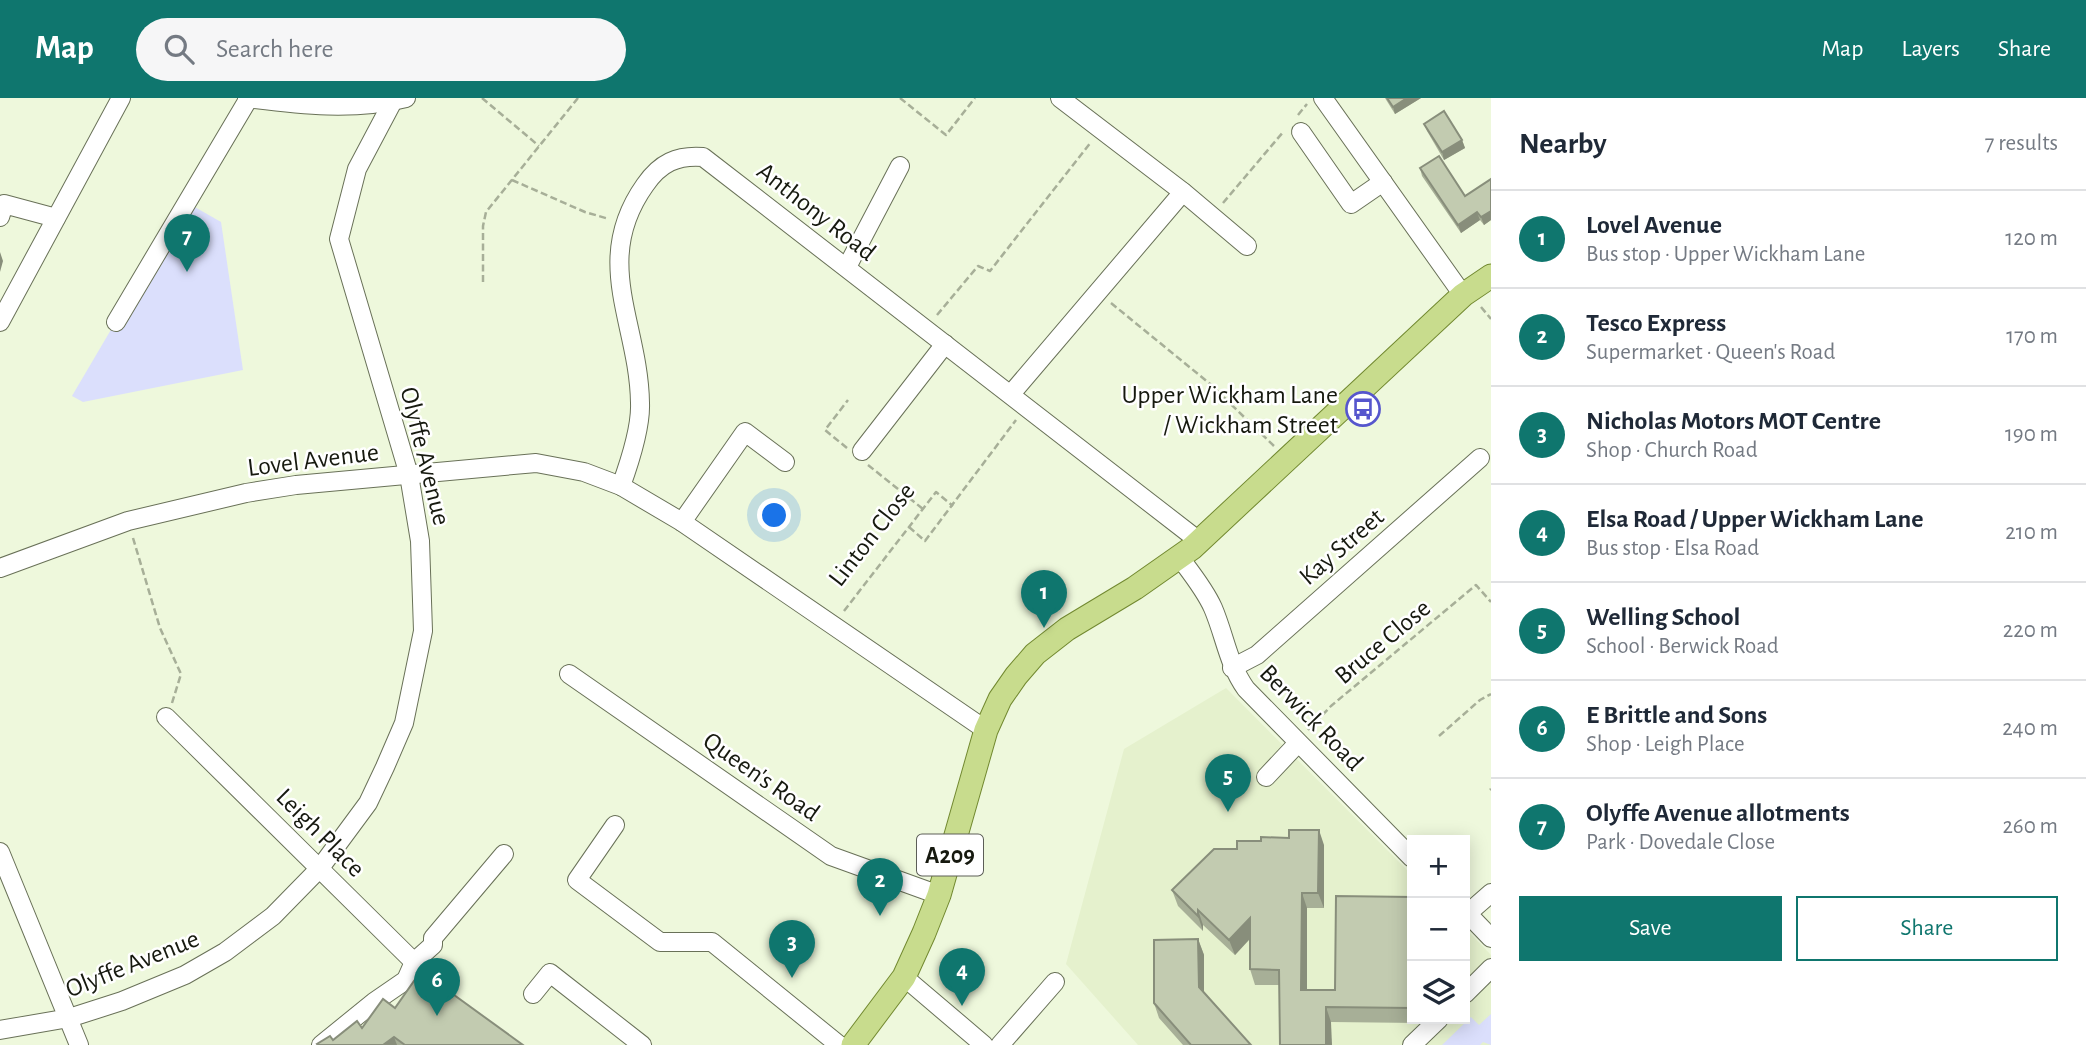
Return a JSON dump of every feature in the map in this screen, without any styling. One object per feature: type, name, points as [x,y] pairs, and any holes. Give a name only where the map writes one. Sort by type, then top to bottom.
[{"type":"main road","name":"A209","points":[[853,1045],[904,977],[939,895],[986,730],[1000,699],[1035,654],[1067,629],[1180,558],[1463,295],[1491,276]]},
{"type":"street","points":[[0,322],[121,98]]},
{"type":"street","points":[[116,322],[248,98],[332,102],[400,100]]},
{"type":"street","points":[[1060,98],[1183,192],[1247,246]]},
{"type":"street","points":[[1323,98],[1463,295]]},
{"type":"street","name":"Olyffe Avenue","points":[[0,1030],[69,1018],[122,1001],[184,975],[225,952],[273,916],[320,868],[346,836],[368,803],[404,723],[423,631],[420,541],[408,475],[339,239],[357,169],[400,100]]},
{"type":"street","points":[[1293,127],[1351,204],[1383,182]]},
{"type":"street","name":"Anthony Road","points":[[621,486],[629,464],[640,405],[636,359],[625,317],[618,272],[619,247],[625,224],[638,194],[654,171],[670,160],[688,156],[703,157],[1199,541]]},
{"type":"street","points":[[847,267],[900,166]]},
{"type":"street","points":[[1011,394],[1183,192]]},
{"type":"street","points":[[0,217],[4,204],[56,218]]},
{"type":"street","points":[[862,451],[946,344]]},
{"type":"street","points":[[682,522],[745,432],[785,462]]},
{"type":"street","name":"Kay Street","points":[[1232,668],[1257,656],[1480,458]]},
{"type":"street","name":"Lovel Avenue","points":[[0,568],[128,521],[246,493],[296,485],[536,463],[584,472],[621,486],[682,522],[986,730]]},
{"type":"street","name":"Berwick Road","points":[[1180,558],[1205,592],[1213,608],[1232,668],[1250,695],[1407,853]]},
{"type":"street","name":"Queen's Road","points":[[569,674],[831,856],[939,895]]},
{"type":"street","name":"Leigh Place","points":[[166,717],[414,962]]},
{"type":"street","points":[[1266,777],[1297,742]]},
{"type":"street","points":[[615,825],[577,880],[660,942],[712,942],[839,1045]]},
{"type":"street","points":[[0,852],[79,1045]]},
{"type":"street","points":[[321,1045],[406,980],[414,962],[433,945],[433,938],[504,854]]},
{"type":"street","points":[[1470,910],[1491,893]]},
{"type":"street","points":[[1470,917],[1491,938]]},
{"type":"street","points":[[1470,989],[1491,968]]},
{"type":"street","points":[[533,994],[550,973],[642,1045]]},
{"type":"street","points":[[904,977],[984,1045]]},
{"type":"street","points":[[1000,1045],[1055,982]]},
{"type":"street","points":[[1412,1045],[1434,1024]]},
{"type":"path","points":[[482,98],[539,146]]},
{"type":"path","points":[[484,282],[483,226],[486,212],[578,98]]},
{"type":"path","points":[[900,98],[946,135],[975,98]]},
{"type":"path","points":[[1212,217],[1293,127],[1312,98]]},
{"type":"path","points":[[925,329],[978,266],[990,271],[1101,130]]},
{"type":"path","points":[[512,180],[585,212],[625,224]]},
{"type":"path","points":[[1097,293],[1209,383],[1286,458]]},
{"type":"path","name":"Linton Close","points":[[909,527],[925,541],[1027,406]]},
{"type":"path","name":"Linton Close","points":[[834,625],[936,492],[953,506]]},
{"type":"path","points":[[128,521],[160,628],[181,674],[166,717]]},
{"type":"path","name":"Bruce Close","points":[[1297,742],[1331,706],[1476,584],[1491,602]]},
{"type":"path","points":[[1438,736],[1480,700],[1491,694]]},
{"type":"shaded area","points":[[186,202],[221,222],[243,370],[83,402],[72,396]]},
{"type":"shaded area","points":[[1226,688],[1407,870],[1407,1024],[1470,1024],[1470,933],[1491,955],[1491,1045],[1138,1045],[1066,964],[1124,749]]},
{"type":"shaded area","points":[[1491,1014],[1491,1045],[1483,1042],[1480,1045],[1442,1045],[1464,1024],[1470,1024],[1471,1017],[1479,1025]]},
{"type":"building","points":[[1387,98],[1407,98],[1393,107]]},
{"type":"building","points":[[1444,111],[1462,140],[1442,152],[1424,124]]},
{"type":"building","points":[[1439,156],[1465,196],[1491,179],[1491,211],[1481,217],[1477,212],[1458,225],[1420,168]]},
{"type":"building","points":[[1289,830],[1319,830],[1318,893],[1302,893],[1301,990],[1335,990],[1336,896],[1407,897],[1407,1008],[1326,1007],[1326,1045],[1280,1045],[1279,970],[1250,969],[1250,918],[1229,940],[1198,910],[1198,916],[1172,890],[1214,849],[1237,849],[1237,841],[1261,841],[1261,837],[1289,838]]},
{"type":"building","points":[[1198,939],[1199,987],[1251,1045],[1191,1045],[1154,1003],[1154,940]]},
{"type":"building","points":[[421,971],[523,1045],[405,1045],[394,1037],[383,1045],[317,1044],[330,1036],[333,1040],[357,1021],[362,1028],[383,999],[395,1008]]},
{"type":"place","name":"Olyffe Avenue allotments","points":[[187,272]]},
{"type":"place","name":"Upper Wickham Lane / Wickham Street","points":[[1363,409]]},
{"type":"place","name":"Lovel Avenue","points":[[1044,628]]},
{"type":"place","name":"Welling School","points":[[1228,812]]},
{"type":"place","name":"Tesco Express","points":[[880,916]]},
{"type":"place","name":"Nicholas Motors MOT Centre","points":[[792,978]]},
{"type":"place","name":"Elsa Road / Upper Wickham Lane","points":[[962,1006]]},
{"type":"place","name":"E Brittle and Sons","points":[[437,1016]]}]
